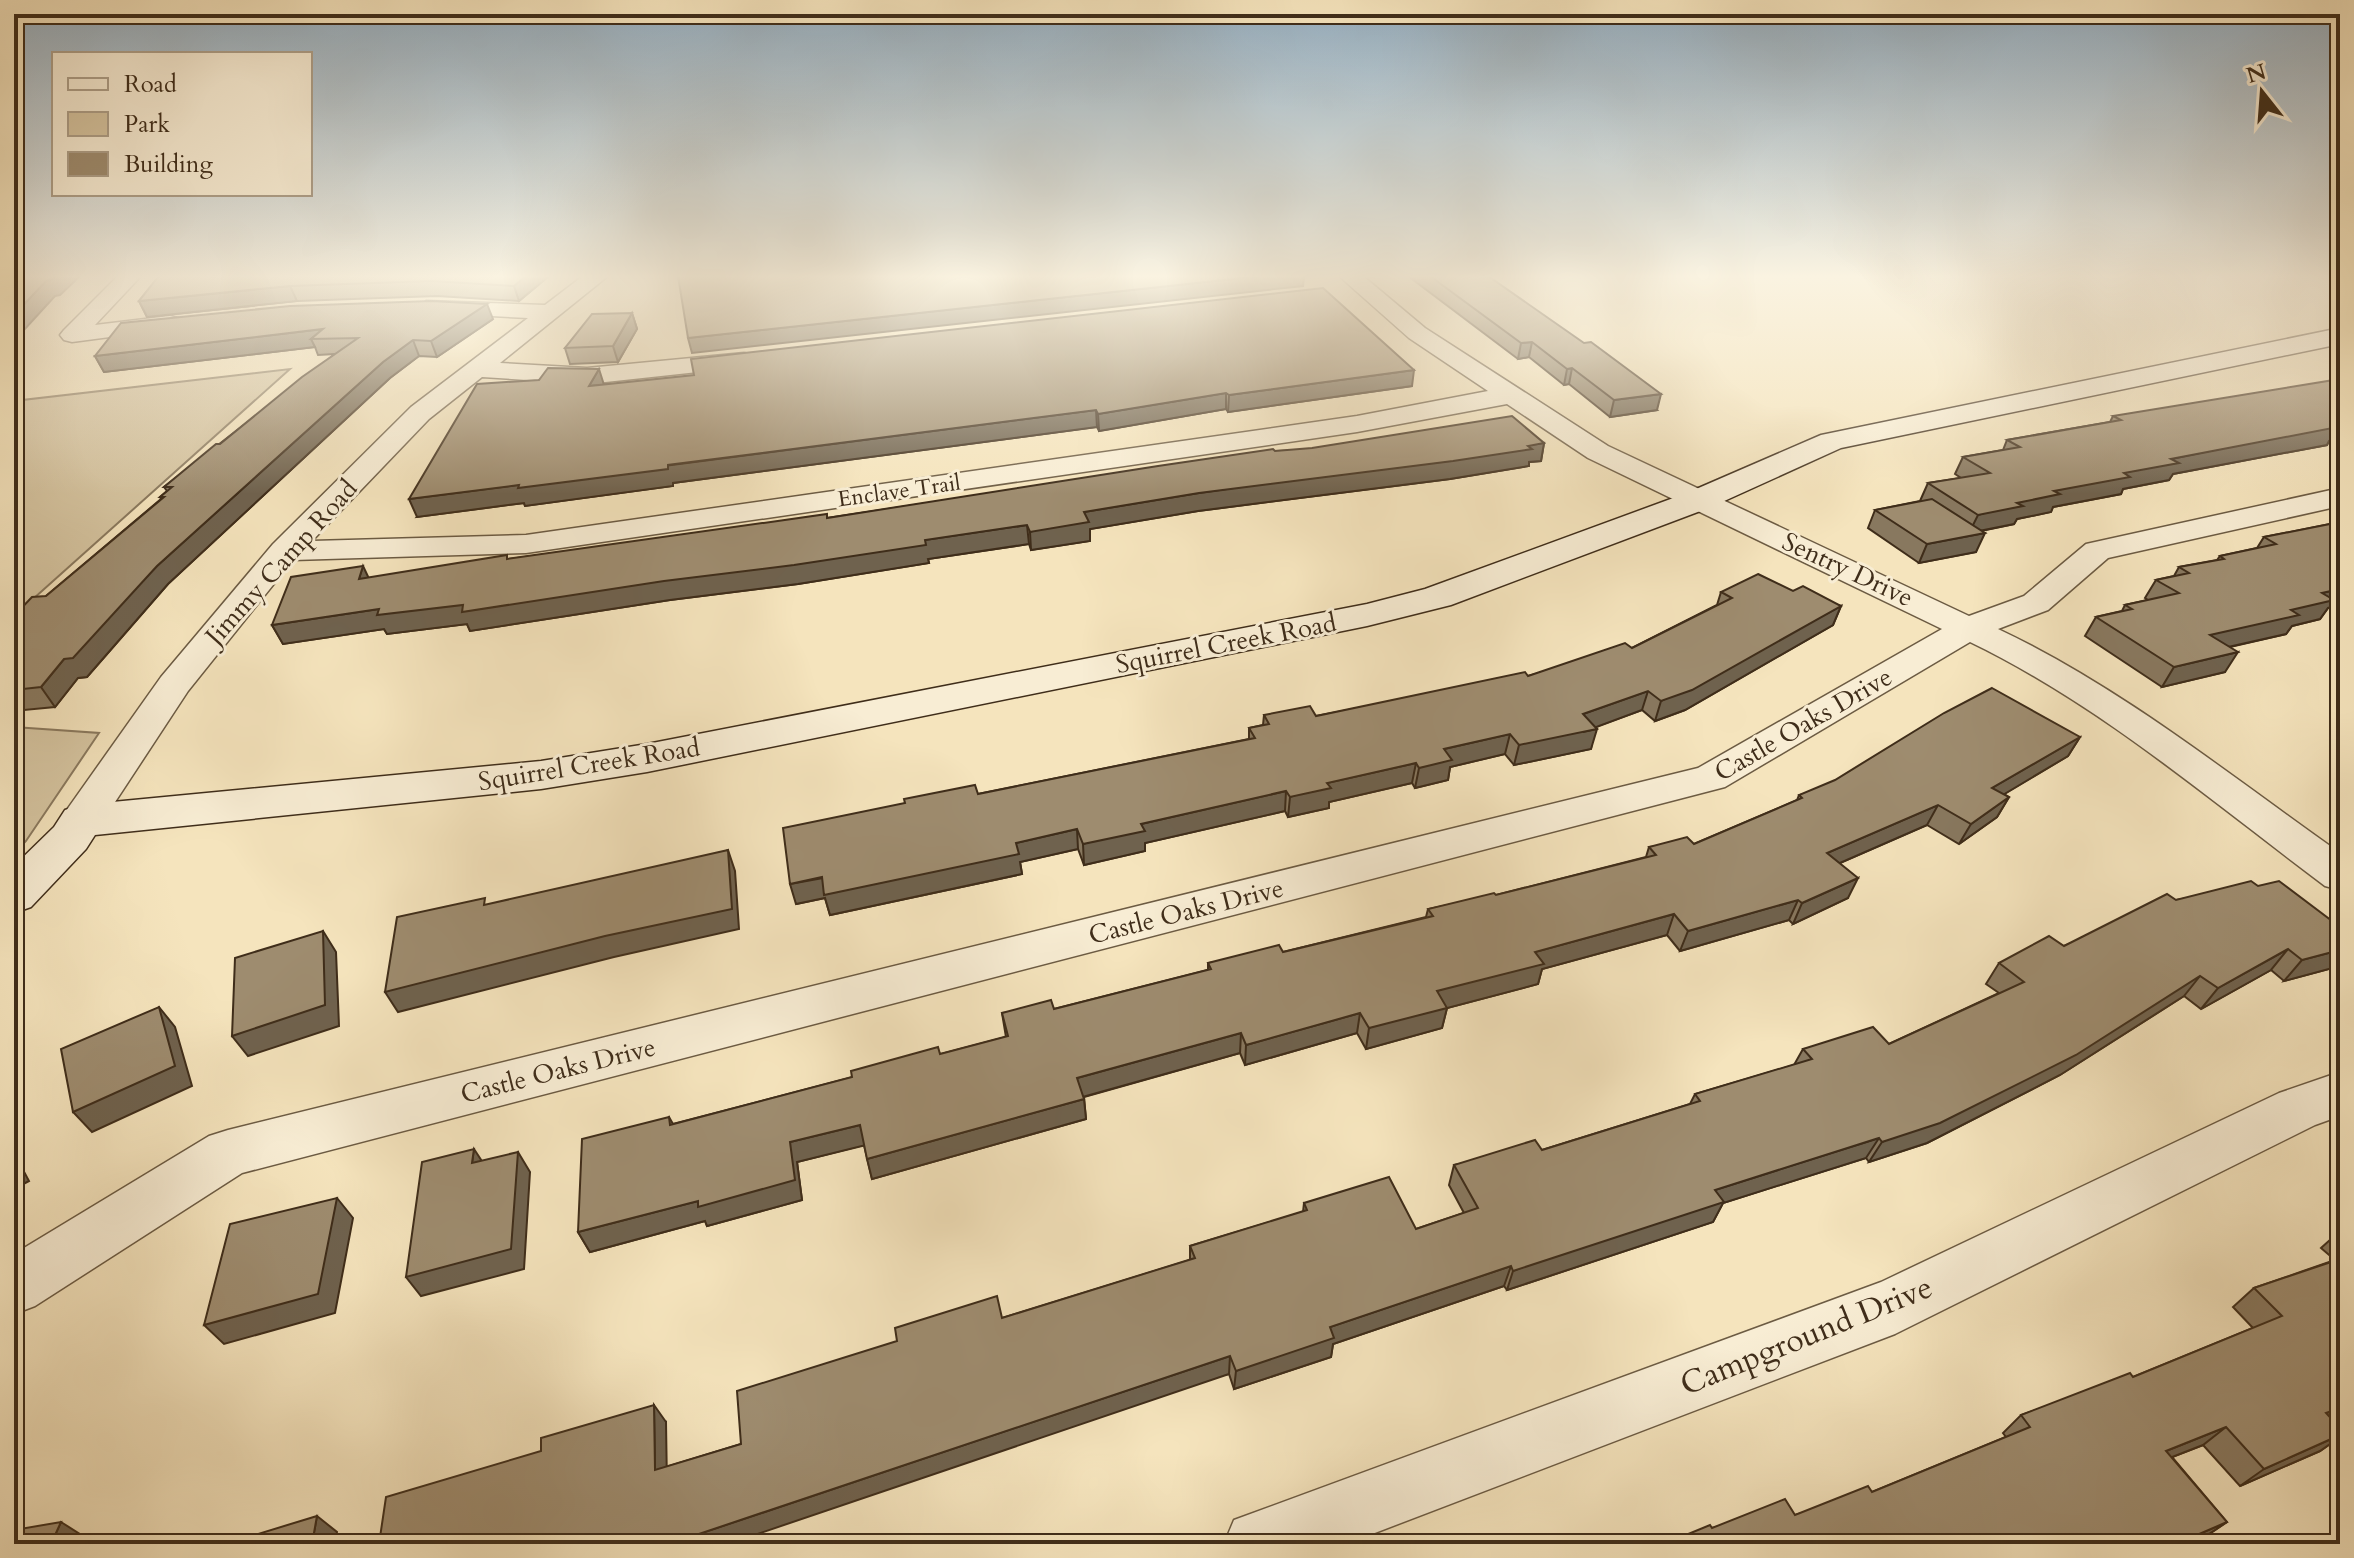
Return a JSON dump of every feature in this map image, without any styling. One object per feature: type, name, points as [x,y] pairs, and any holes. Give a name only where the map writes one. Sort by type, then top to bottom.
[{"type":"street","name":"Jimmy Camp Road","points":[[14,895],[70,838],[174,685],[284,551],[420,413],[500,349]]},
{"type":"street","name":"Sentry Drive","points":[[1441,349],[1598,452],[2025,655],[2112,709],[2340,875]]},
{"type":"street","name":"Squirrel Creek Road","points":[[81,821],[556,773],[647,758],[1367,615],[1438,597],[1699,500],[1832,441],[2279,349]]},
{"type":"street","points":[[473,369],[587,376],[774,357]]},
{"type":"street","name":"Enclave Trail","points":[[284,551],[526,544],[1357,424],[1510,395]]},
{"type":"street","name":"Castle Oaks Drive","points":[[14,1286],[228,1153],[1711,778],[1970,627],[2036,603],[2097,551],[2340,497]]},
{"type":"street","name":"Campground Drive","points":[[1258,1544],[1895,1305],[2297,1109],[2340,1094]]},
{"type":"green space","points":[[290,369],[14,616],[14,401]]},
{"type":"green space","points":[[14,727],[99,733],[14,854]]},
{"type":"building","points":[[101,349],[157,349],[95,356]]},
{"type":"building","points":[[343,349],[401,349],[157,566],[73,658],[64,659],[41,687],[14,690],[14,616],[32,597],[46,596],[172,487],[164,487],[302,377]]},
{"type":"building","points":[[783,349],[1390,349],[1414,370],[1226,393],[1098,414],[1096,410],[668,465],[668,469],[409,499],[477,384],[539,380],[548,368],[599,369],[589,386],[694,375],[691,359]]},
{"type":"building","points":[[1541,349],[1600,349],[1661,394],[1614,400],[1572,368],[1567,369]]},
{"type":"building","points":[[2340,379],[2340,424],[2333,425],[2338,427],[2171,459],[2179,463],[2124,473],[2130,477],[2054,491],[2060,494],[2017,503],[2023,506],[1978,515],[1928,483],[1990,473],[1963,457],[2020,447],[2007,440],[2121,420],[2113,416]]},
{"type":"building","points":[[1512,416],[1544,443],[1528,446],[1532,449],[1453,461],[1199,493],[1084,512],[1089,522],[1030,532],[1027,525],[925,540],[926,545],[462,612],[463,605],[377,615],[379,609],[272,625],[291,577],[363,566],[359,579],[507,555],[507,559],[827,514],[827,518],[1158,466],[1273,449],[1312,448]]},
{"type":"building","points":[[1932,499],[1985,533],[1927,544],[1875,510]]},
{"type":"building","points":[[2340,522],[2340,589],[2322,593],[2334,600],[2291,610],[2299,615],[2210,635],[2238,652],[2174,667],[2096,617],[2132,609],[2125,605],[2179,593],[2156,580],[2189,573],[2179,567],[2224,559],[2220,556],[2276,544],[2264,537]]},
{"type":"building","points":[[1758,574],[1793,591],[1803,586],[1841,606],[1692,690],[1661,701],[1648,691],[1583,714],[1597,729],[1519,745],[1510,734],[1444,749],[1452,760],[1419,768],[1416,763],[1327,783],[1331,788],[1290,797],[1286,791],[1141,824],[1145,831],[1083,844],[1077,829],[1016,843],[1019,854],[824,895],[822,877],[790,884],[783,828],[975,785],[978,794],[1255,738],[1249,728],[1269,724],[1264,715],[1310,706],[1316,716],[1525,672],[1528,676],[1625,643],[1632,648],[1732,598],[1721,592]]},
{"type":"building","points":[[1992,688],[2080,737],[1992,788],[2009,797],[1971,824],[1938,805],[1827,853],[1858,878],[1802,903],[1798,900],[1688,931],[1674,914],[1535,952],[1544,964],[1437,991],[1447,1008],[1369,1028],[1360,1013],[1246,1045],[1241,1033],[1077,1078],[1084,1099],[867,1159],[860,1125],[790,1142],[795,1180],[698,1207],[698,1201],[578,1232],[582,1139],[669,1117],[670,1125],[852,1077],[851,1071],[938,1047],[940,1054],[1008,1036],[1002,1013],[1051,1000],[1054,1009],[1211,969],[1208,963],[1279,945],[1283,952],[1433,916],[1428,909],[1656,855],[1649,847],[1687,837],[1694,844],[1802,798],[1799,795],[1835,780],[1944,713]]},
{"type":"building","points":[[728,850],[732,909],[605,936],[385,992],[397,917],[485,898],[484,905]]},
{"type":"building","points":[[2251,881],[2258,886],[2279,881],[2340,927],[2340,950],[2302,960],[2288,949],[2218,988],[2200,976],[2076,1055],[1940,1123],[1882,1142],[1879,1138],[1715,1190],[1724,1202],[1513,1271],[1511,1266],[1330,1327],[1334,1338],[1236,1371],[1230,1356],[669,1544],[379,1544],[386,1497],[541,1451],[541,1438],[654,1405],[655,1470],[741,1444],[737,1391],[897,1341],[895,1328],[997,1296],[1002,1318],[1195,1258],[1190,1246],[1307,1210],[1304,1203],[1389,1177],[1416,1229],[1478,1208],[1454,1165],[1535,1140],[1542,1150],[1700,1101],[1695,1094],[1812,1059],[1803,1049],[1873,1027],[1889,1044],[2024,982],[1999,963],[2049,936],[2064,946],[2167,894],[2176,900]]},
{"type":"building","points":[[323,931],[325,1005],[232,1036],[235,958]]},
{"type":"building","points":[[159,1007],[175,1066],[73,1112],[61,1049]]},
{"type":"building","points":[[474,1149],[472,1163],[518,1152],[511,1249],[406,1277],[422,1162]]},
{"type":"building","points":[[337,1198],[318,1294],[204,1325],[230,1224]]},
{"type":"building","points":[[2340,1259],[2340,1408],[2326,1413],[2340,1428],[2340,1435],[2264,1469],[2226,1427],[2166,1451],[2227,1522],[2176,1544],[1961,1544],[1956,1537],[1940,1544],[1664,1544],[1785,1499],[1795,1515],[1868,1486],[1872,1492],[2030,1427],[2021,1415],[2130,1373],[2133,1377],[2282,1316],[2254,1288]]},
{"type":"building","points":[[317,1516],[312,1544],[225,1544]]},
{"type":"building","points":[[61,1522],[51,1544],[14,1544],[14,1530]]}]
